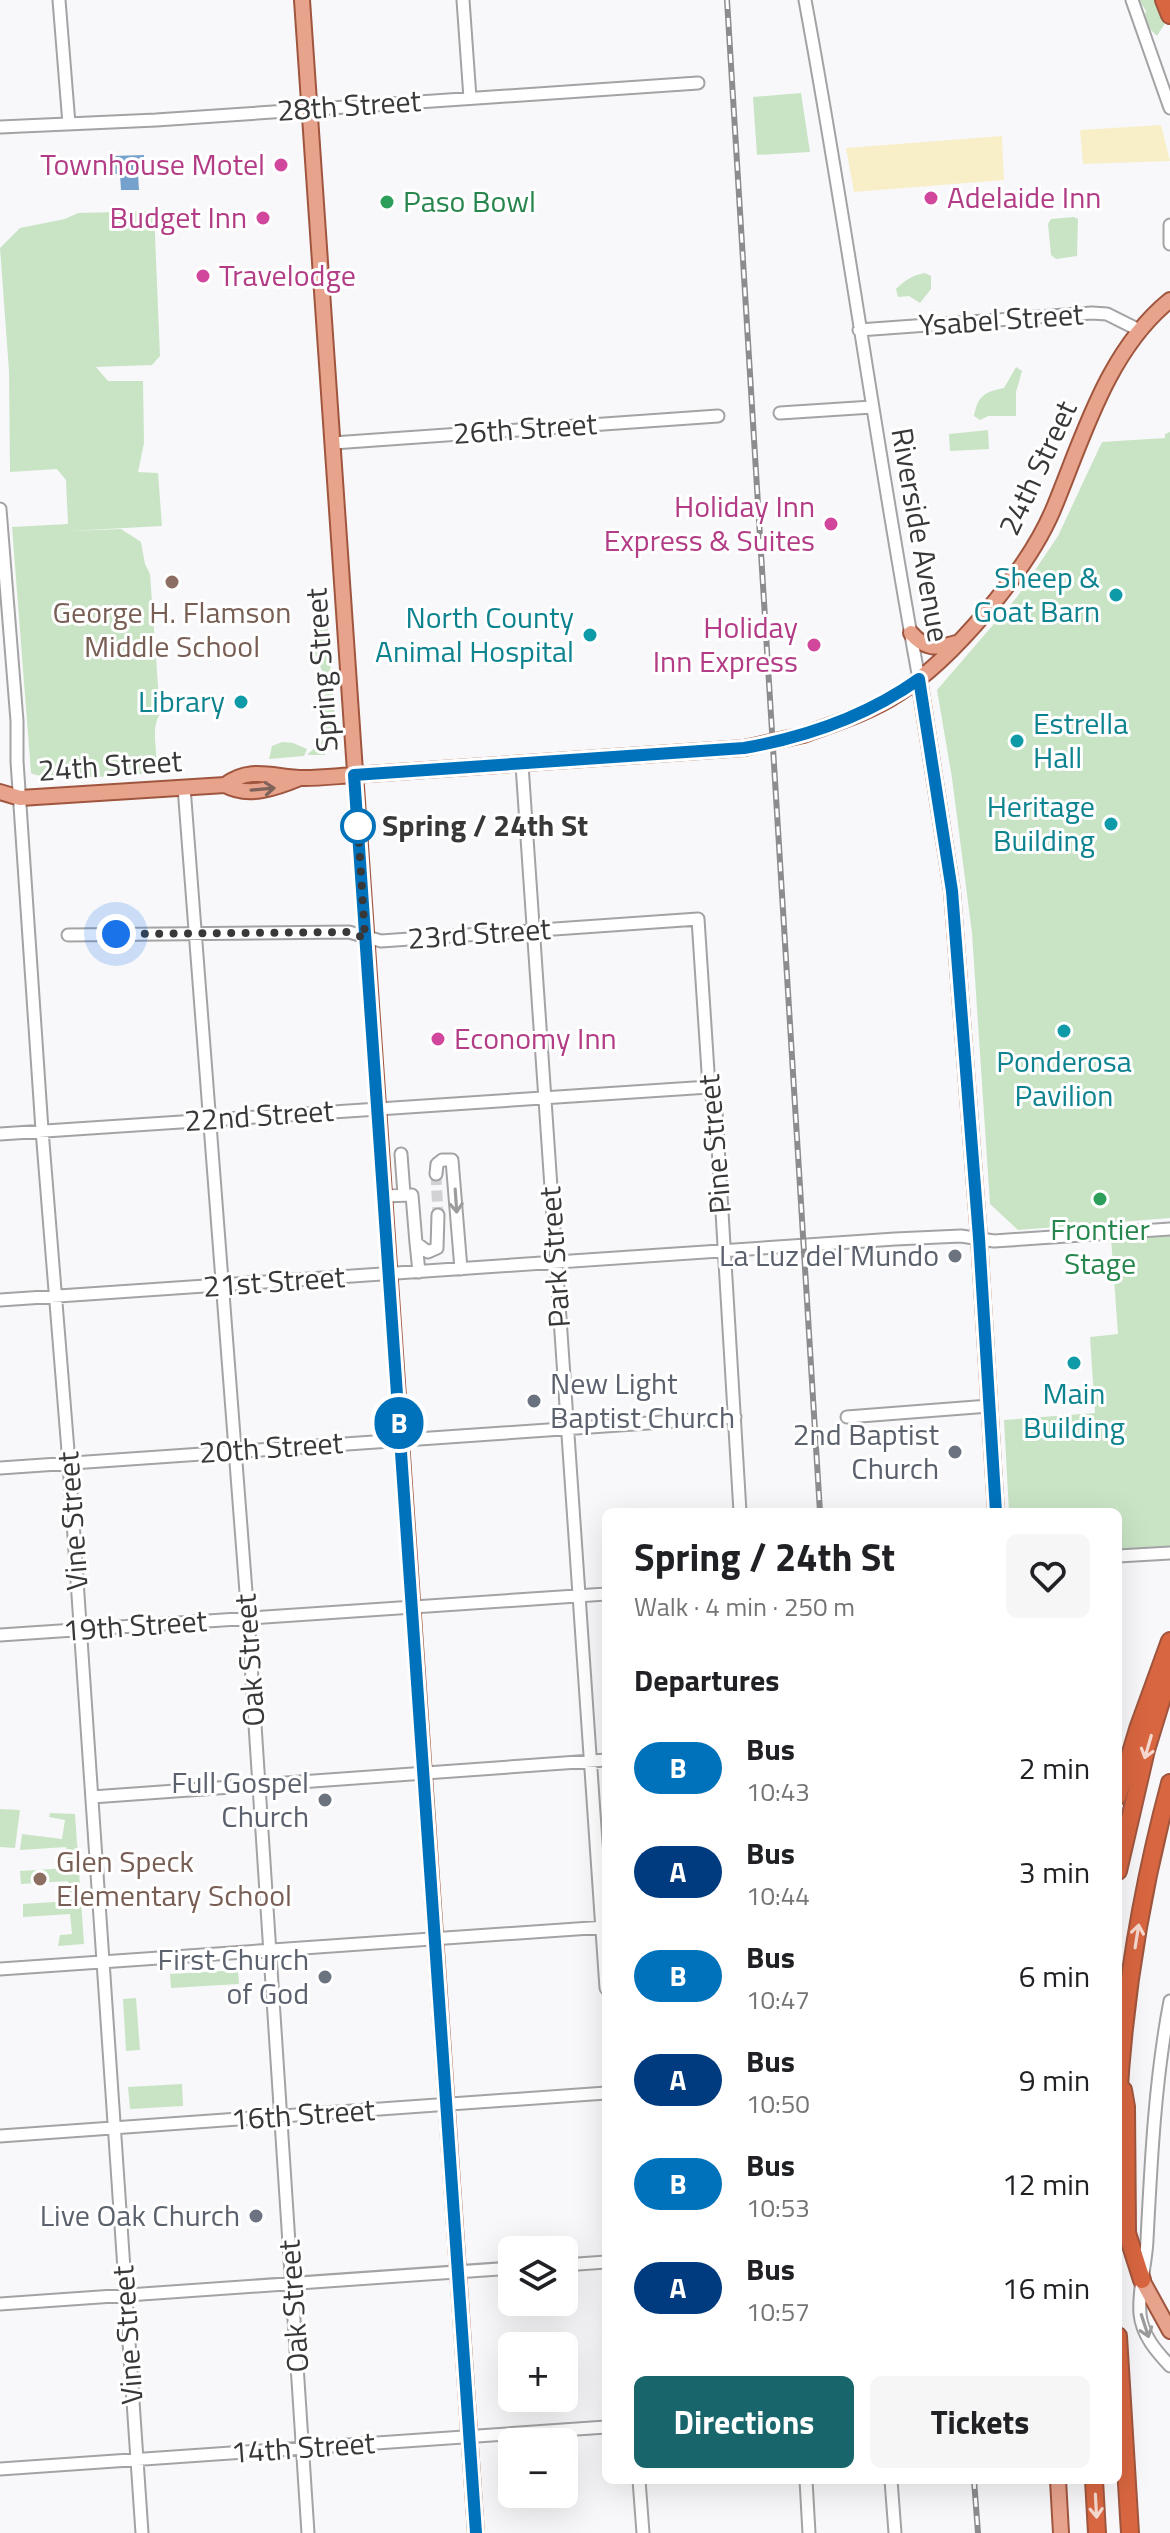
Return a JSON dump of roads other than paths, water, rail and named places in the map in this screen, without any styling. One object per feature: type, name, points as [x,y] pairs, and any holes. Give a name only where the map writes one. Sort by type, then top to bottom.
[{"type":"highway","points":[[1164,0],[1170,15]]},
{"type":"highway","points":[[1122,1783],[1170,1641]]},
{"type":"highway","points":[[1122,1854],[1146,1750],[1170,1672]]},
{"type":"highway","points":[[1122,2053],[1138,1928],[1170,1783]]},
{"type":"highway","points":[[1122,2082],[1126,2107],[1127,2233],[1142,2280]]},
{"type":"highway","points":[[1122,2402],[1130,2533]]},
{"type":"highway","points":[[1094,2484],[1097,2533]]},
{"type":"main road","name":"Spring Street","points":[[302,0],[476,2533]]},
{"type":"main road","name":"24th Street","points":[[0,792],[20,798],[225,785],[237,791],[274,789],[300,778],[744,748],[803,735],[872,708],[919,679],[1012,578],[1040,536],[1096,405],[1139,330],[1170,300]]},
{"type":"main road","points":[[911,633],[920,644],[931,648],[956,642]]},
{"type":"main road","name":"Riverside Avenue","points":[[919,679],[952,891],[996,1508]]},
{"type":"main road","points":[[1142,2280],[1170,2331]]},
{"type":"main road","points":[[1058,2484],[1061,2533]]},
{"type":"street","points":[[59,0],[69,124]]},
{"type":"street","points":[[463,0],[470,98]]},
{"type":"street","name":"Riverside Avenue","points":[[805,0],[919,679]]},
{"type":"street","points":[[1132,0],[1170,108]]},
{"type":"street","name":"28th Street","points":[[0,127],[698,83]]},
{"type":"street","points":[[1170,225],[1170,244]]},
{"type":"street","name":"Ysabel Street","points":[[859,330],[1092,313],[1107,314],[1139,330]]},
{"type":"street","points":[[780,413],[872,407]]},
{"type":"street","name":"26th Street","points":[[333,443],[718,416]]},
{"type":"street","name":"Vine Street","points":[[0,509],[142,2533]]},
{"type":"street","name":"Park Street","points":[[522,765],[566,1428],[602,1903]]},
{"type":"street","name":"Oak Street","points":[[184,787],[248,1618],[308,2533]]},
{"type":"street","name":"23rd Street","points":[[68,935],[349,932],[381,941],[698,919]]},
{"type":"street","name":"Pine Street","points":[[698,919],[709,1087],[716,1112],[740,1508]]},
{"type":"street","name":"22nd Street","points":[[0,1134],[709,1087]]},
{"type":"street","points":[[401,1154],[404,1194]]},
{"type":"street","points":[[436,1174],[437,1164],[442,1160],[452,1160],[461,1269]]},
{"type":"street","points":[[383,1196],[412,1195],[419,1272]]},
{"type":"street","points":[[416,1243],[428,1252],[437,1248],[438,1215]]},
{"type":"street","name":"21st Street","points":[[0,1300],[895,1239],[979,1238],[994,1241],[1170,1229]]},
{"type":"street","points":[[847,1417],[989,1406]]},
{"type":"street","name":"20th Street","points":[[0,1468],[735,1417]]},
{"type":"street","points":[[1122,1556],[1170,1553]]},
{"type":"street","name":"19th Street","points":[[0,1635],[602,1594]]},
{"type":"street","points":[[92,1797],[602,1760]]},
{"type":"street","points":[[0,1969],[602,1927]]},
{"type":"street","points":[[1170,2001],[1163,2039],[1140,2315],[1145,2334],[1170,2366]]},
{"type":"street","name":"16th Street","points":[[0,2136],[602,2093]]},
{"type":"street","points":[[1146,2253],[1149,2280],[1160,2313]]},
{"type":"street","points":[[578,2264],[602,2262]]},
{"type":"street","points":[[0,2304],[498,2269]]},
{"type":"street","name":"14th Street","points":[[0,2469],[602,2427]]},
{"type":"street","points":[[639,2484],[643,2533]]},
{"type":"street","points":[[806,2484],[809,2533]]},
{"type":"street","points":[[891,2484],[895,2533]]},
{"type":"water","points":[[144,155],[145,173],[138,174],[139,190],[121,190],[120,174],[112,174],[111,156]]},
{"type":"tunnel","points":[[436,1174],[438,1215]]},
{"type":"railway","points":[[727,0],[820,1508]]},
{"type":"railway","points":[[974,2484],[978,2533]]},
{"type":"place","name":"Townhouse Motel","points":[[281,165]]},
{"type":"place","name":"Adelaide Inn","points":[[931,198]]},
{"type":"place","name":"Paso Bowl","points":[[387,202]]},
{"type":"place","name":"Budget Inn","points":[[263,218]]},
{"type":"place","name":"Travelodge","points":[[203,276]]},
{"type":"place","name":"Holiday Inn Express & Suites","points":[[831,524]]},
{"type":"place","name":"George H. Flamson Middle School","points":[[172,582]]},
{"type":"place","name":"Sheep & Goat Barn","points":[[1116,595]]},
{"type":"place","name":"North County Animal Hospital","points":[[590,635]]},
{"type":"place","name":"Holiday Inn Express","points":[[814,645]]},
{"type":"place","name":"Library","points":[[241,702]]},
{"type":"place","name":"Estrella Hall","points":[[1017,741]]},
{"type":"place","name":"Heritage Building","points":[[1111,824]]},
{"type":"place","name":"Spring / 24th St","points":[[358,826]]},
{"type":"place","name":"Ponderosa Pavilion","points":[[1064,1031]]},
{"type":"place","name":"Economy Inn","points":[[438,1039]]},
{"type":"place","name":"Frontier Stage","points":[[1100,1199]]},
{"type":"place","name":"La Luz del Mundo","points":[[955,1256]]},
{"type":"place","name":"Main Building","points":[[1074,1363]]},
{"type":"place","name":"New Light Baptist Church","points":[[534,1401]]},
{"type":"place","name":"2nd Baptist Church","points":[[955,1452]]},
{"type":"place","name":"Full Gospel Church","points":[[325,1800]]},
{"type":"place","name":"Glen Speck Elementary School","points":[[40,1879]]},
{"type":"place","name":"First Church of God","points":[[325,1977]]},
{"type":"place","name":"Live Oak Church","points":[[256,2216]]}]
